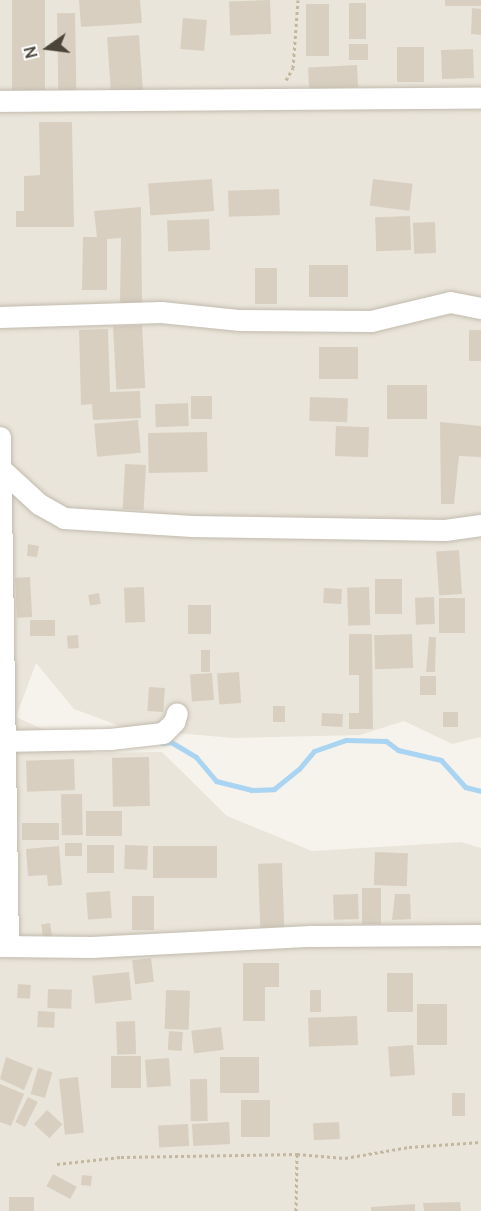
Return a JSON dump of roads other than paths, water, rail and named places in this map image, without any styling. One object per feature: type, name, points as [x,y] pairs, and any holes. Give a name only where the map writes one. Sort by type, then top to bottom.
[{"type":"street","points":[[0,101],[481,99]]},
{"type":"street","points":[[0,316],[161,312],[238,320],[371,321],[450,302],[481,308]]},
{"type":"street","points":[[0,437],[4,946],[91,947],[311,936],[481,935]]},
{"type":"street","points":[[2,470],[39,504],[64,518],[227,526],[445,530],[481,525]]},
{"type":"street","points":[[3,742],[110,739],[163,733],[174,722],[177,713]]},
{"type":"waterway","points":[[162,743],[171,742],[196,757],[216,781],[251,790],[274,789],[299,769],[314,751],[346,740],[386,741],[398,750],[441,760],[465,787],[481,791]]}]
